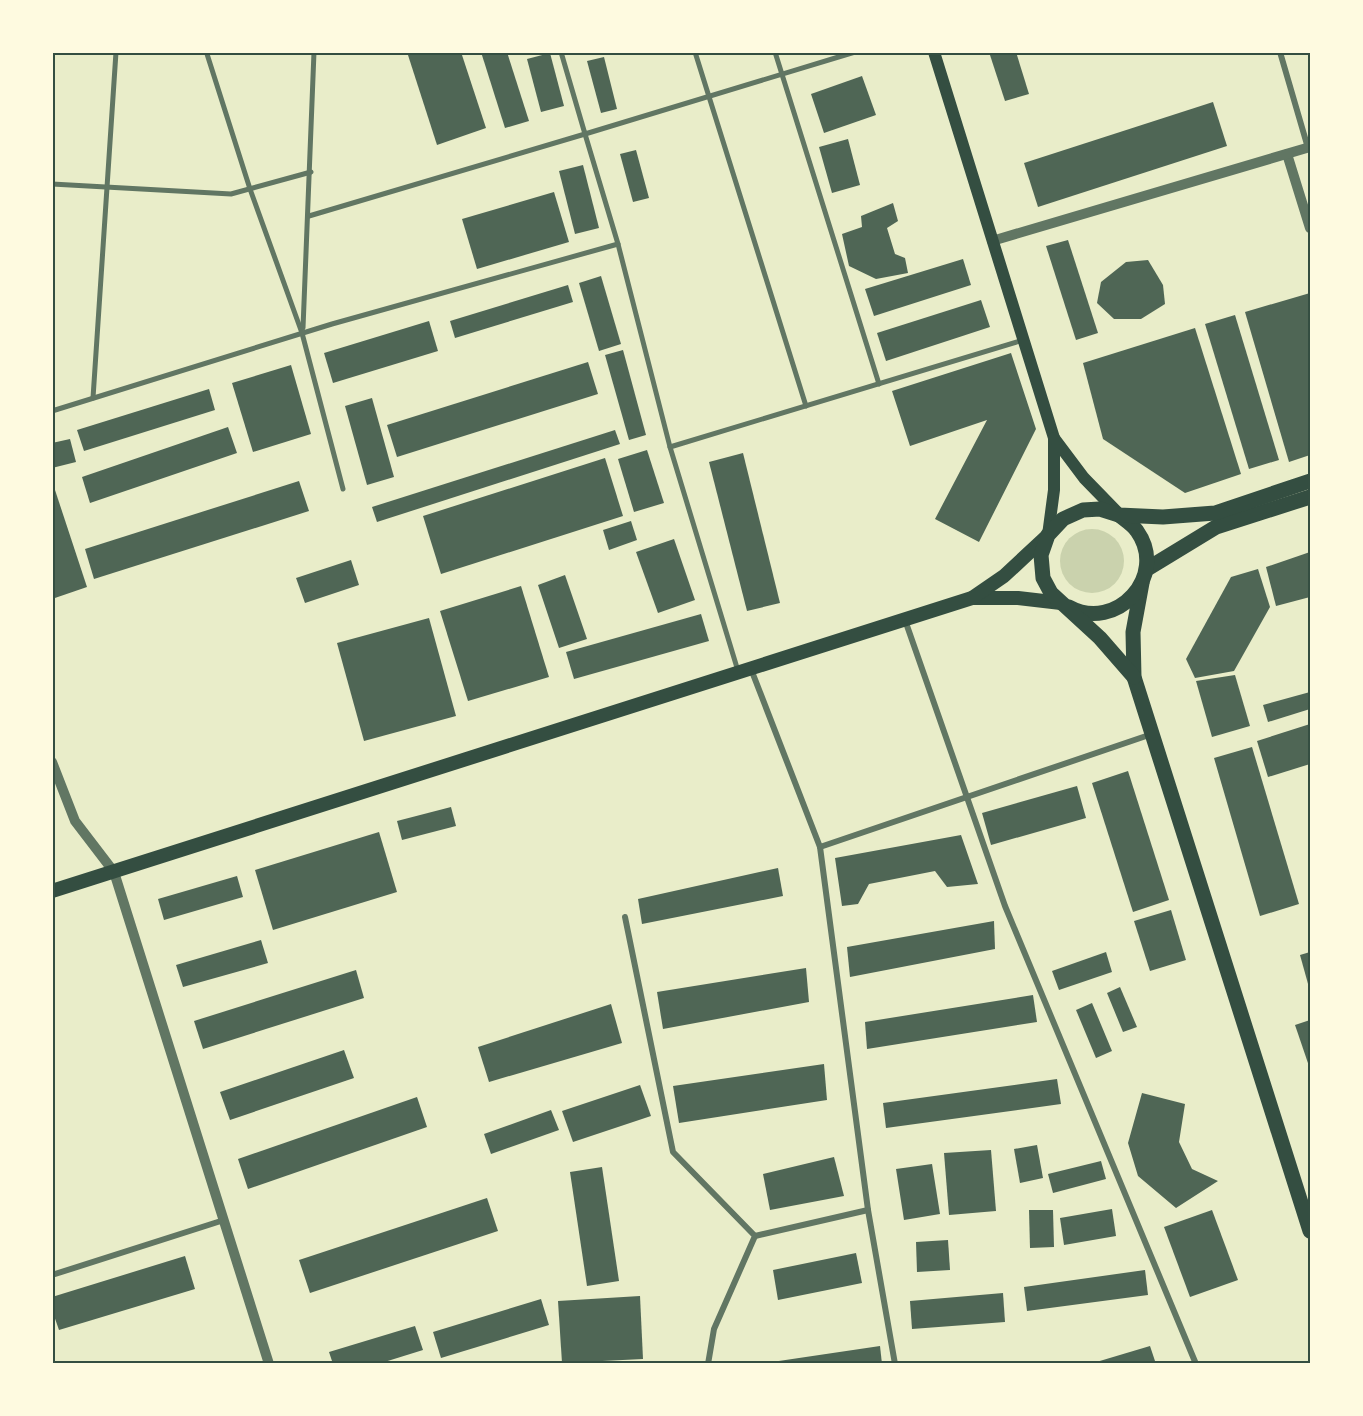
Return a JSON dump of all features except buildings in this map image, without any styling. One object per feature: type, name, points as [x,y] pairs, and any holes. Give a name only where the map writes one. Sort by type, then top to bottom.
[{"type":"highway","points":[[1134,677],[1100,638],[1051,593],[1043,578],[1041,555],[1048,535],[1063,519],[1083,510],[1100,509],[1119,515],[1163,518],[1215,513],[1311,481]]},
{"type":"highway","points":[[1061,603],[1078,613],[1105,614],[1130,600],[1145,576],[1216,527],[1311,497]]},
{"type":"highway","points":[[1119,515],[1136,529],[1144,545],[1145,576],[1133,633],[1134,677],[1311,1232]]},
{"type":"main road","points":[[52,891],[972,598],[1004,576],[1048,535],[1054,490],[1054,438],[934,52]]},
{"type":"main road","points":[[1054,438],[1084,478],[1119,515]]},
{"type":"main road","points":[[972,598],[1018,598],[1061,603]]},
{"type":"street","points":[[93,398],[116,52]]},
{"type":"street","points":[[190,52],[210,53],[250,189],[302,333],[343,489]]},
{"type":"street","points":[[302,333],[311,172],[314,52]]},
{"type":"street","points":[[561,52],[618,244],[670,447],[745,670],[820,847],[868,1210],[895,1364]]},
{"type":"street","points":[[695,52],[806,406]]},
{"type":"street","points":[[775,52],[879,384]]},
{"type":"street","points":[[309,216],[855,52]]},
{"type":"street","points":[[992,241],[1309,147],[1280,52]]},
{"type":"street","points":[[1287,154],[1311,228]]},
{"type":"street","points":[[52,184],[231,194],[311,172]]},
{"type":"street","points":[[52,411],[302,333],[618,244]]},
{"type":"street","points":[[670,447],[1023,340]]},
{"type":"street","points":[[905,619],[965,798],[1005,906],[1197,1364]]},
{"type":"street","points":[[820,847],[1152,734]]},
{"type":"street","points":[[52,762],[75,821],[114,872],[269,1364]]},
{"type":"street","points":[[625,917],[674,1152],[755,1236]]},
{"type":"street","points":[[755,1236],[868,1210]]},
{"type":"street","points":[[52,1275],[224,1220]]},
{"type":"street","points":[[708,1364],[714,1329],[755,1236]]},
{"type":"green space","points":[[1092,529],[1110,535],[1118,543],[1124,561],[1118,579],[1110,587],[1092,593],[1074,587],[1066,579],[1060,561],[1066,543],[1074,535]]}]
